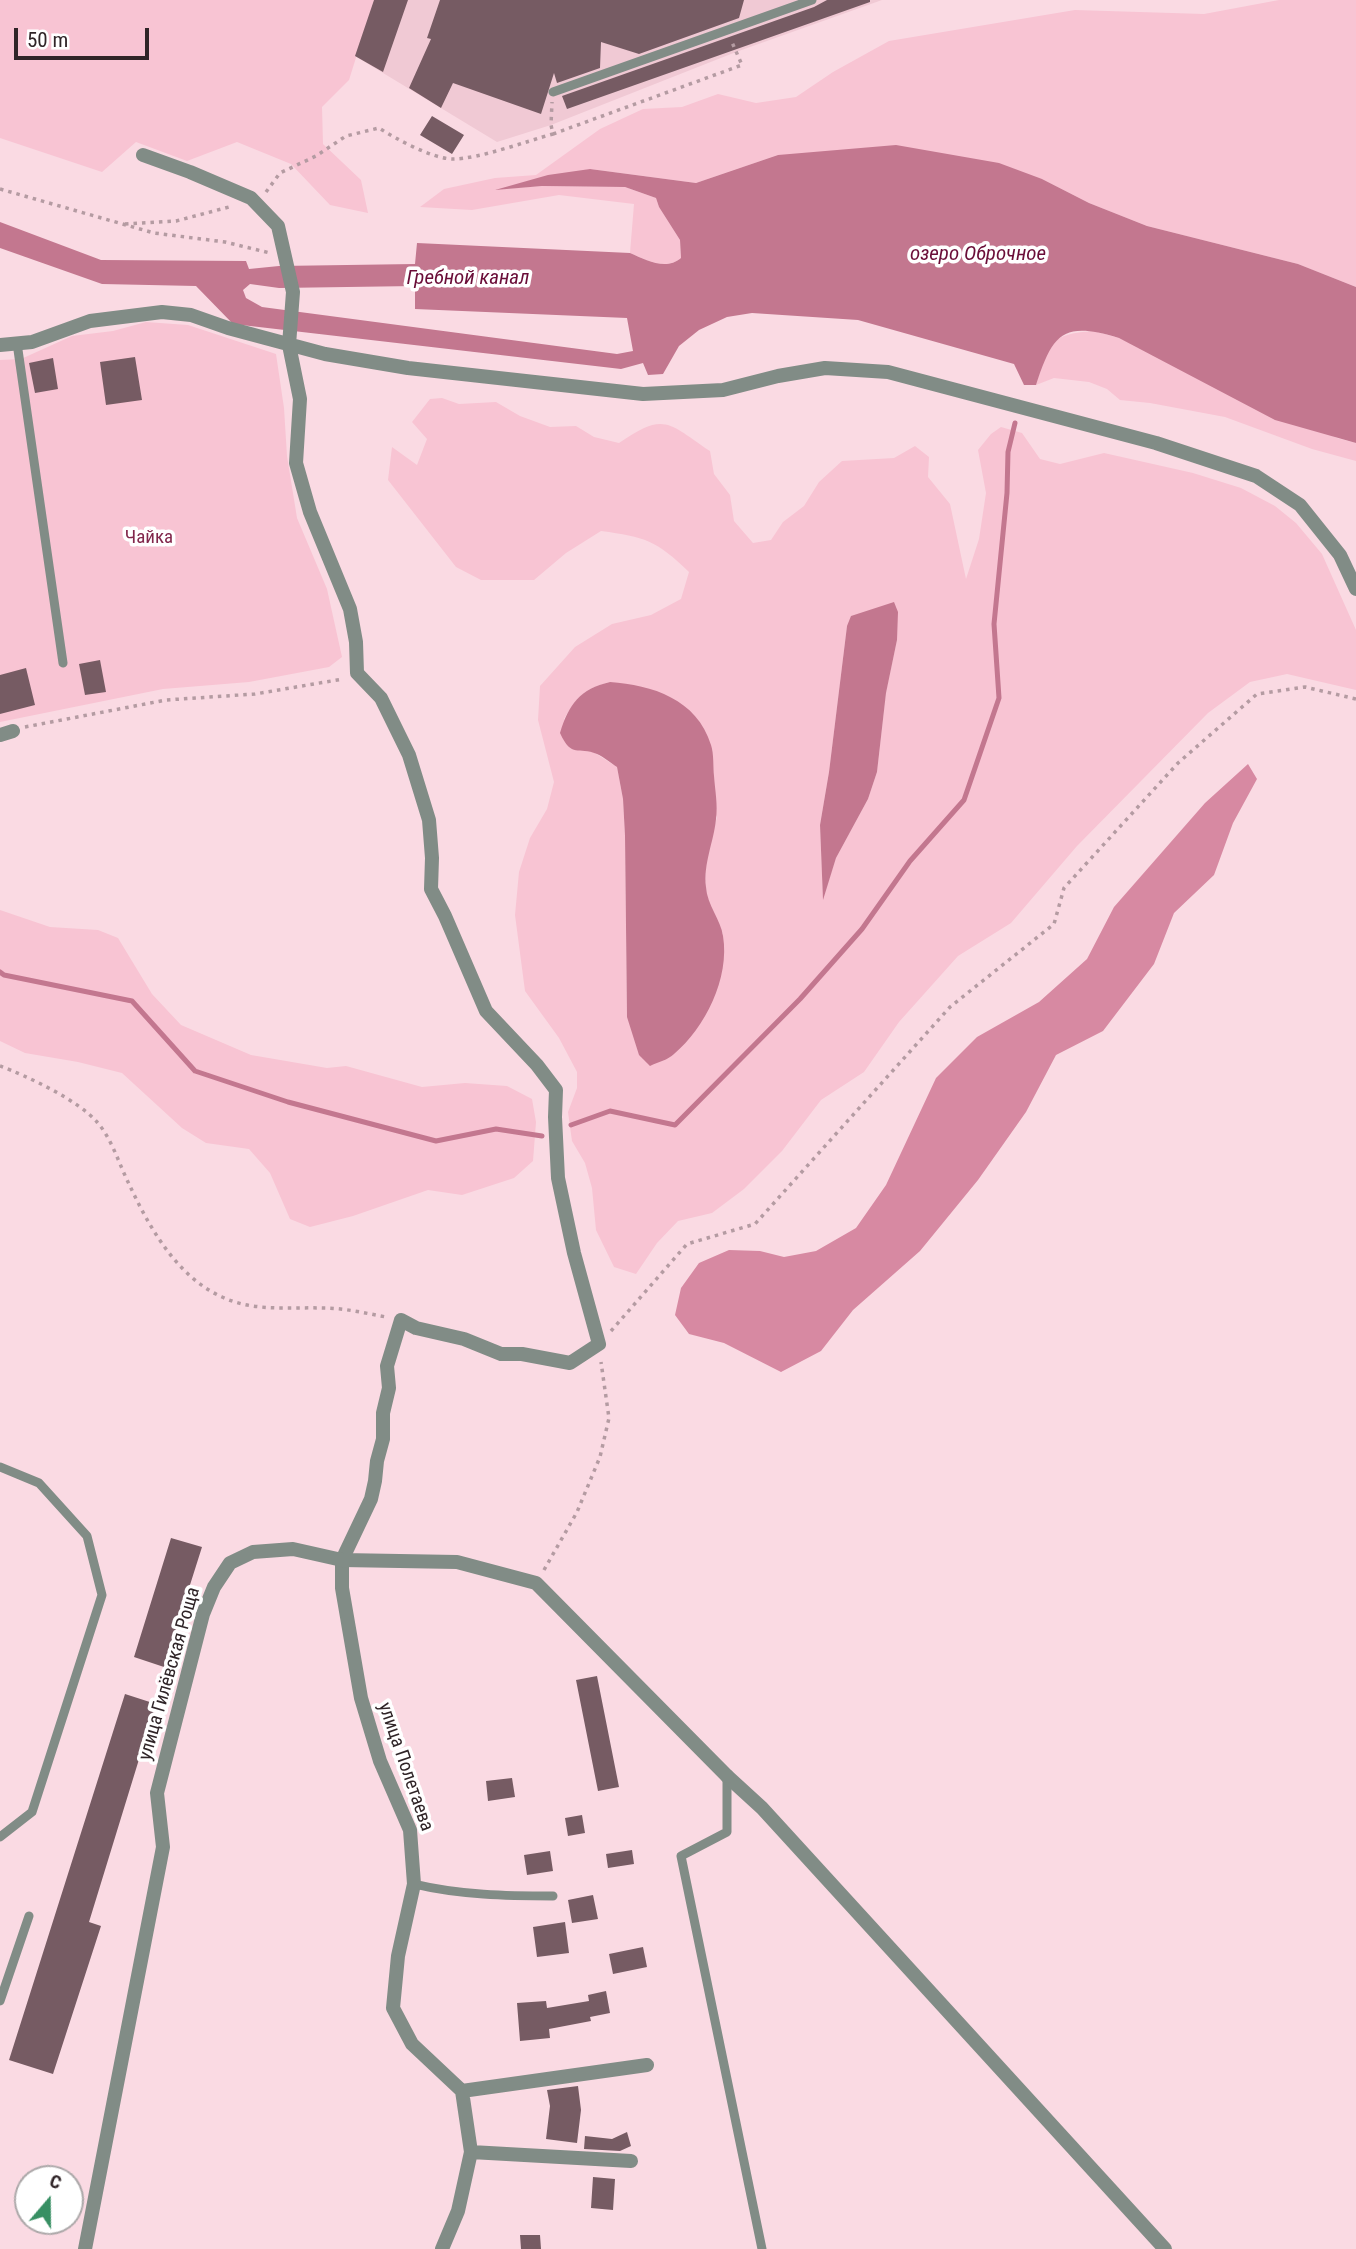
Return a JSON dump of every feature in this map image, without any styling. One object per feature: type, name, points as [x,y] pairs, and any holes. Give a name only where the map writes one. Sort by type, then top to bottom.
[{"type":"street","points":[[144,156],[251,198],[278,226],[293,292],[289,345],[300,399],[296,463],[310,512],[350,609],[356,642],[357,673],[381,698],[409,755],[429,820],[431,888],[486,1011],[537,1065],[556,1090],[558,1178],[574,1253],[599,1344],[570,1363],[522,1354],[501,1354],[464,1339],[416,1328],[401,1320],[387,1366],[389,1388],[383,1413],[383,1439],[371,1499],[342,1560]]},
{"type":"street","points":[[0,345],[32,342],[90,321],[162,312],[191,315],[325,354],[408,368],[643,394],[723,390],[825,368],[888,372],[1156,443],[1256,476],[1300,505],[1340,555],[1356,589]]},
{"type":"street","name":"улица Гилёвская Роща","points":[[85,2249],[163,1847],[157,1793],[203,1614],[214,1587],[230,1563],[253,1552],[293,1549],[342,1560],[457,1562],[536,1583]]},
{"type":"street","name":"улица Полетаева","points":[[342,1560],[342,1588],[361,1699],[380,1761],[410,1830],[414,1884],[398,1956],[393,2008],[412,2044],[463,2091]]},
{"type":"street","points":[[536,1583],[771,1819],[1165,2249]]},
{"type":"street","points":[[442,2249],[458,2211],[471,2152],[463,2091],[647,2065]]},
{"type":"street","points":[[471,2152],[631,2161]]},
{"type":"lane","points":[[553,92],[812,0]]},
{"type":"lane","points":[[17,343],[64,663]]},
{"type":"lane","points":[[0,1467],[39,1483],[87,1536],[102,1595],[32,1812],[0,1837]]},
{"type":"lane","points":[[727,1776],[727,1832],[681,1856],[762,2249]]},
{"type":"lane","points":[[414,1884],[433,1889],[553,1896]]},
{"type":"lane","points":[[0,2001],[29,1916]]},
{"type":"path","points":[[125,224],[176,221],[220,210],[269,191],[280,173],[316,156],[346,136],[379,128],[411,146],[452,159],[492,152],[553,134],[742,65],[728,31]]},
{"type":"path","points":[[553,92],[553,134]]},
{"type":"path","points":[[0,189],[154,233],[238,245],[265,251],[287,260]]},
{"type":"path","points":[[7,733],[34,725],[166,700],[255,694],[341,680],[357,673]]},
{"type":"path","points":[[536,1583],[578,1512],[600,1457],[609,1419],[599,1344],[687,1244],[755,1224],[950,1007],[1054,924],[1065,888],[1178,763],[1257,694],[1305,687],[1356,699]]},
{"type":"path","points":[[0,1066],[67,1099],[97,1122],[141,1209],[174,1260],[193,1280],[223,1298],[251,1306],[273,1309],[335,1309],[401,1320]]},
{"type":"shaded area","points":[[374,0],[882,0],[736,52],[551,125],[497,142],[355,56]]},
{"type":"shaded area","points":[[1248,764],[1257,779],[1233,823],[1214,875],[1174,913],[1154,964],[1103,1031],[1056,1055],[1026,1112],[978,1180],[920,1251],[853,1310],[821,1351],[781,1372],[724,1343],[689,1334],[675,1315],[681,1288],[699,1263],[729,1250],[760,1251],[784,1257],[816,1251],[856,1228],[886,1185],[936,1078],[977,1037],[1039,1002],[1087,959],[1114,907],[1205,803]]},
{"type":"green space","points":[[0,0],[374,0],[349,80],[322,107],[323,144],[361,180],[368,213],[330,205],[291,164],[237,142],[187,161],[136,142],[102,172],[0,138]]},
{"type":"green space","points":[[1279,0],[1356,0],[1356,287],[1298,264],[1147,226],[1089,203],[1042,179],[778,155],[696,183],[590,169],[501,189],[542,186],[625,187],[656,198],[680,240],[681,258],[669,264],[656,263],[630,253],[634,204],[559,195],[472,210],[420,207],[444,189],[495,178],[536,175],[600,129],[643,109],[682,107],[718,94],[756,103],[796,97],[833,72],[889,41],[1075,10],[1204,14]]},
{"type":"green space","name":"Чайка","points":[[146,322],[188,325],[276,354],[297,518],[327,589],[342,657],[329,667],[249,682],[163,689],[0,722],[0,360],[21,359],[72,336],[113,331]]},
{"type":"green space","points":[[1094,331],[1119,338],[1337,438],[1356,443],[1356,461],[1312,449],[1225,417],[1120,400],[1107,389],[1089,382],[1054,378],[1036,385],[1044,360],[1053,344],[1067,335]]},
{"type":"green space","points":[[442,398],[459,404],[496,402],[520,416],[550,427],[576,426],[594,437],[619,443],[634,433],[657,424],[675,428],[710,451],[714,474],[730,495],[734,521],[753,543],[771,540],[783,522],[804,506],[819,482],[842,461],[894,458],[915,446],[929,457],[928,477],[950,504],[966,579],[979,539],[986,493],[978,450],[991,434],[1001,427],[1022,433],[1040,459],[1060,464],[1104,453],[1193,473],[1241,488],[1275,506],[1296,523],[1322,554],[1356,630],[1356,690],[1287,674],[1250,682],[1208,713],[1077,846],[1011,923],[958,956],[899,1022],[864,1072],[821,1100],[782,1151],[744,1189],[712,1213],[678,1221],[657,1243],[636,1274],[614,1267],[596,1230],[592,1188],[585,1163],[572,1141],[568,1112],[577,1088],[577,1072],[559,1038],[525,991],[515,915],[519,872],[530,838],[547,809],[554,782],[538,720],[540,686],[575,647],[612,624],[651,615],[681,599],[689,572],[668,553],[649,542],[629,535],[601,531],[566,553],[534,580],[481,580],[456,567],[388,480],[392,447],[417,465],[427,439],[412,422],[430,399]],"holes":[[[847,626],[897,640],[886,692],[877,772],[868,799],[836,858],[823,897],[820,825]],[[610,682],[717,817],[708,852],[705,880],[710,906],[723,934],[627,1017],[625,836],[623,799],[617,767],[595,753],[564,719],[582,694]]]},
{"type":"green space","points":[[0,910],[50,927],[98,930],[118,938],[152,994],[181,1025],[251,1055],[327,1068],[346,1066],[422,1087],[465,1083],[507,1086],[532,1099],[536,1122],[533,1161],[514,1178],[462,1195],[428,1190],[353,1216],[310,1227],[290,1219],[270,1173],[249,1149],[206,1143],[182,1128],[122,1073],[25,1053],[0,1041]]},
{"type":"water","name":"озеро Оброчное","points":[[896,145],[999,163],[1042,179],[1089,203],[1147,226],[1298,264],[1356,287],[1356,443],[1275,420],[1119,338],[1100,333],[1085,331],[1063,336],[1048,353],[1036,385],[1024,385],[1014,364],[858,320],[752,313],[727,317],[699,330],[679,346],[663,374],[648,375],[643,363],[621,369],[233,324],[196,286],[102,284],[0,248],[0,222],[101,260],[246,261],[249,269],[415,264],[417,243],[630,253],[656,263],[669,264],[681,258],[680,240],[656,198],[625,187],[542,186],[495,190],[548,175],[590,169],[696,183],[778,155]],"holes":[[[250,284],[279,288],[415,286],[415,309],[627,318],[633,351],[617,354],[262,307],[246,298],[243,290]]]},
{"type":"water","points":[[894,602],[898,612],[897,640],[886,693],[877,772],[868,799],[836,858],[823,900],[820,825],[847,626],[851,616]]},
{"type":"water","points":[[610,682],[657,691],[684,706],[704,729],[713,756],[717,814],[705,878],[707,894],[723,936],[723,969],[713,1001],[696,1030],[672,1056],[650,1066],[639,1055],[627,1017],[625,836],[623,799],[617,767],[597,754],[572,749],[560,733],[567,714],[577,699],[591,689]]},
{"type":"building","points":[[374,0],[408,0],[383,72],[355,56]]},
{"type":"building","points":[[440,0],[744,0],[739,18],[639,54],[601,42],[600,68],[557,83],[554,73],[541,114],[453,83],[441,108],[409,88],[431,39],[427,38]]},
{"type":"building","points":[[827,0],[870,2],[567,109],[562,96],[814,7]]},
{"type":"building","points":[[432,116],[464,135],[452,154],[420,135]]},
{"type":"building","points":[[135,357],[142,400],[106,405],[100,362]]},
{"type":"building","points":[[53,358],[58,389],[35,393],[29,363]]},
{"type":"building","points":[[100,660],[106,692],[85,695],[79,664]]},
{"type":"building","points":[[26,668],[35,705],[0,714],[0,675]]},
{"type":"building","points":[[171,1538],[202,1547],[164,1667],[134,1657]]},
{"type":"building","points":[[597,1676],[619,1787],[598,1791],[576,1680]]},
{"type":"building","points":[[125,1694],[156,1704],[89,1922],[101,1926],[53,2074],[9,2060]]},
{"type":"building","points":[[512,1778],[515,1797],[488,1801],[486,1781]]},
{"type":"building","points":[[582,1815],[585,1833],[568,1836],[565,1818]]},
{"type":"building","points":[[632,1850],[634,1864],[608,1868],[606,1854]]},
{"type":"building","points":[[550,1851],[553,1871],[527,1875],[524,1855]]},
{"type":"building","points":[[593,1895],[598,1919],[572,1923],[568,1900]]},
{"type":"building","points":[[565,1922],[569,1953],[537,1957],[533,1927]]},
{"type":"building","points":[[643,1947],[647,1967],[613,1974],[609,1954]]},
{"type":"building","points":[[606,1991],[610,2013],[590,2017],[591,2021],[549,2029],[550,2038],[520,2041],[517,2003],[546,2001],[547,2008],[589,2001],[588,1995]]},
{"type":"building","points":[[578,2086],[581,2110],[577,2143],[546,2139],[550,2106],[547,2090]]},
{"type":"building","points":[[627,2132],[631,2146],[620,2151],[584,2149],[585,2136],[612,2139]]},
{"type":"building","points":[[593,2177],[615,2179],[613,2210],[591,2208]]},
{"type":"building","points":[[520,2235],[540,2235],[541,2249],[521,2249]]},
{"type":"waterway","points":[[571,1125],[610,1111],[675,1125],[800,999],[862,929],[910,861],[964,800],[999,698],[994,624],[1007,493],[1008,452],[1015,423]]},
{"type":"waterway","points":[[0,972],[132,1001],[195,1071],[288,1102],[436,1141],[496,1129],[542,1136]]},
{"type":"water label","name":"Гребной канал","points":[[468,279]]}]
